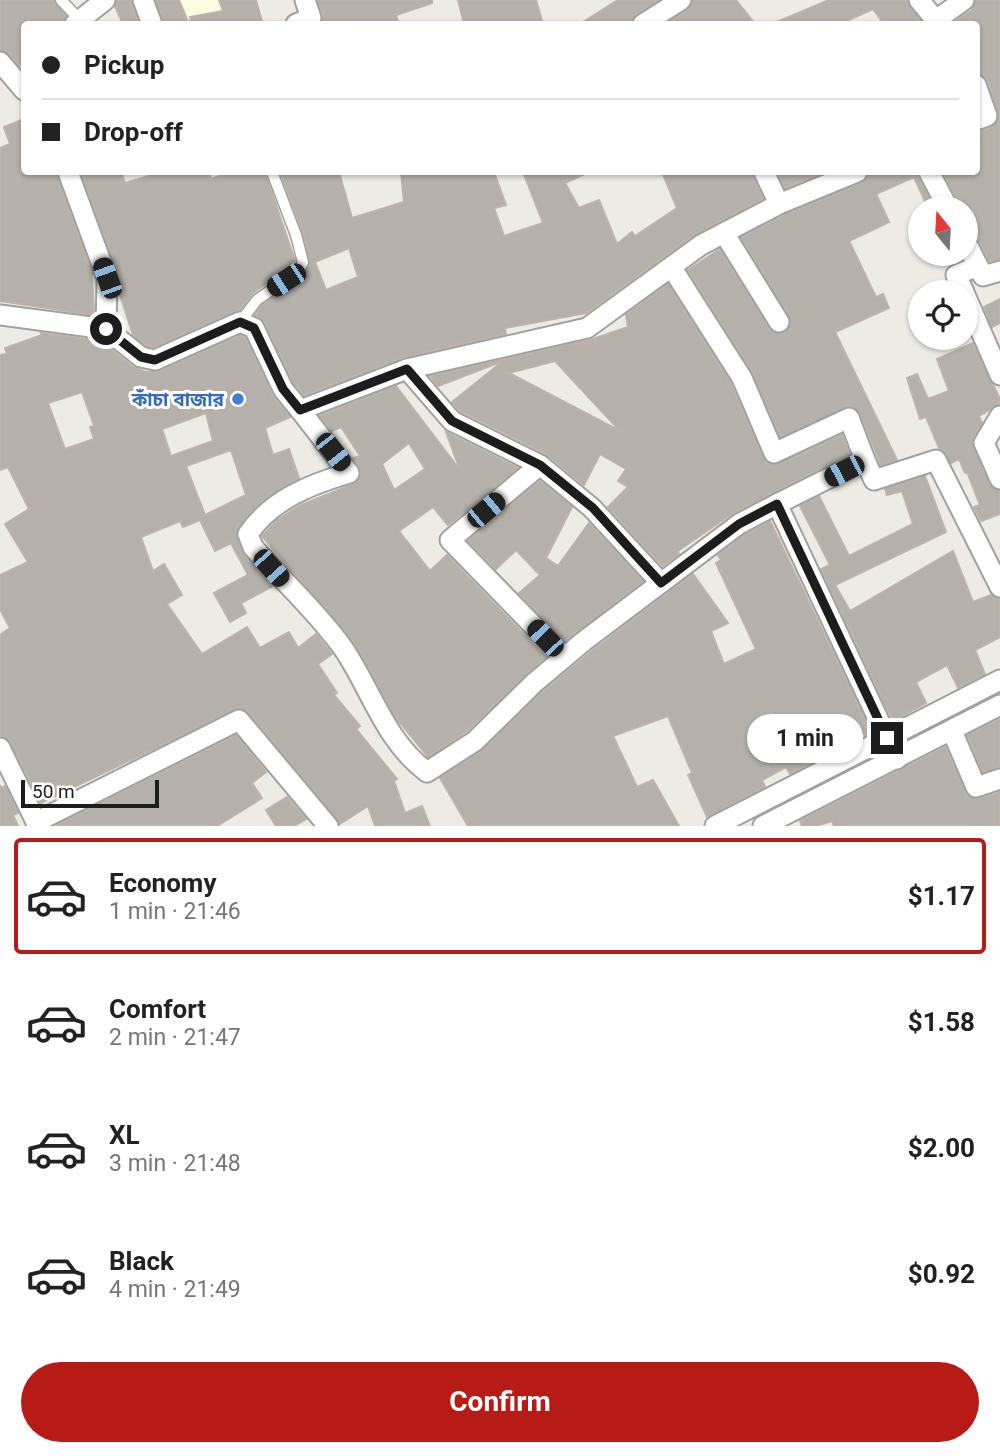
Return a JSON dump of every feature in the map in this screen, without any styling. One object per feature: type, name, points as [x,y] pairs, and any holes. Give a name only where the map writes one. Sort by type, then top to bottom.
[{"type":"street","points":[[79,21],[105,0]]},
{"type":"street","points":[[144,0],[151,21]]},
{"type":"street","points":[[304,21],[311,18],[305,0]]},
{"type":"street","points":[[648,21],[681,0]]},
{"type":"street","points":[[919,0],[936,21]]},
{"type":"street","points":[[938,21],[964,0]]},
{"type":"street","points":[[980,95],[988,116]]},
{"type":"street","points":[[69,175],[107,278],[106,329]]},
{"type":"street","points":[[765,175],[779,204]]},
{"type":"street","points":[[300,410],[407,369],[587,328],[701,245],[779,204],[850,175]]},
{"type":"street","points":[[931,175],[942,196]]},
{"type":"street","points":[[724,233],[779,322]]},
{"type":"street","points":[[958,280],[956,275],[978,266],[983,276],[1000,271]]},
{"type":"street","points":[[672,268],[742,378],[774,453],[849,418],[874,480],[936,460],[1000,587]]},
{"type":"street","points":[[0,315],[106,329],[141,357],[155,360],[240,322],[254,328],[283,389],[349,473],[299,491],[258,520],[248,534],[253,547],[343,648],[374,710],[415,763],[427,772],[475,741],[564,657],[739,524],[866,460]]},
{"type":"street","points":[[978,325],[1000,375]]},
{"type":"street","points":[[407,369],[452,421],[540,465],[593,508],[661,583]]},
{"type":"street","points":[[1000,416],[985,443],[1000,479]]},
{"type":"street","points":[[540,465],[450,540],[564,657]]},
{"type":"street","points":[[777,504],[897,759]]},
{"type":"street","points":[[715,826],[1000,680]]},
{"type":"street","points":[[764,826],[790,820],[897,759],[1000,705]]},
{"type":"street","points":[[0,748],[37,824],[239,720],[328,826]]},
{"type":"street","points":[[952,731],[976,788],[1000,779]]},
{"type":"lane","points":[[61,0],[77,21]]},
{"type":"lane","points":[[240,322],[257,299],[299,270],[303,261],[273,175]]},
{"type":"shaded area","points":[[147,0],[258,0],[264,21],[154,21]]},
{"type":"building","points":[[0,0],[54,0],[66,16],[64,21],[21,21],[19,66],[9,54],[0,50]]},
{"type":"building","points":[[117,0],[131,0],[138,21],[122,21],[115,6]]},
{"type":"building","points":[[179,0],[188,21],[163,21],[156,1]]},
{"type":"building","points":[[219,0],[256,0],[262,21],[191,21],[190,17],[223,11]]},
{"type":"building","points":[[318,0],[432,0],[432,3],[396,15],[398,21],[322,21],[323,15]]},
{"type":"building","points":[[458,0],[536,0],[542,21],[463,21]]},
{"type":"building","points":[[618,0],[658,0],[636,14],[632,21],[585,21]]},
{"type":"building","points":[[693,0],[736,0],[753,21],[670,21],[688,10]]},
{"type":"building","points":[[829,0],[907,0],[921,21],[882,21],[873,9],[847,21],[779,21]]},
{"type":"building","points":[[976,0],[1000,0],[1000,259],[989,261],[978,238],[978,196],[954,196],[944,175],[980,175],[980,131],[992,127],[999,119],[988,81],[980,76],[980,21],[956,21],[972,10]]},
{"type":"building","points":[[21,120],[21,175],[57,175],[92,272],[94,315],[0,301],[0,148],[10,144],[4,127]]},
{"type":"building","points":[[82,175],[122,175],[125,183],[152,175],[209,175],[211,179],[223,175],[266,175],[295,261],[252,294],[240,310],[154,347],[146,346],[133,335],[119,292],[118,274]]},
{"type":"building","points":[[281,175],[340,175],[352,218],[404,202],[401,175],[495,175],[506,205],[494,208],[504,236],[543,223],[524,175],[582,175],[565,183],[579,208],[599,200],[617,244],[632,232],[635,236],[677,208],[663,175],[753,175],[763,199],[694,235],[586,313],[505,328],[506,334],[404,357],[304,395],[293,382],[265,323],[255,315],[262,305],[304,276],[310,264],[303,233]],"holes":[[[349,248],[358,277],[326,290],[315,262]]]},
{"type":"building","points":[[778,175],[818,175],[785,188]]},
{"type":"building","points":[[867,175],[918,175],[928,196],[923,196],[914,177],[876,194],[889,222],[849,241],[876,297],[883,294],[889,308],[835,332],[897,460],[881,465],[860,414],[851,406],[780,437],[752,371],[688,270],[720,249],[769,328],[774,333],[785,333],[790,327],[789,316],[741,238],[784,215],[862,183]]},
{"type":"building","points":[[668,284],[731,384],[766,462],[779,464],[842,435],[850,454],[733,513],[678,551],[679,554],[662,566],[608,507],[628,487],[618,481],[626,469],[600,454],[584,485],[546,454],[460,411],[452,402],[503,361],[438,386],[430,376],[590,340],[628,327],[626,315]],"holes":[[[555,361],[620,431],[509,373]]]},
{"type":"building","points":[[1000,299],[1000,323],[992,327],[984,307]]},
{"type":"building","points":[[41,333],[101,341],[133,367],[146,372],[160,371],[240,335],[245,337],[272,395],[290,417],[265,428],[273,455],[289,449],[299,478],[261,502],[236,532],[244,555],[273,586],[241,603],[246,613],[230,622],[214,593],[248,575],[231,543],[215,551],[200,520],[183,527],[180,521],[141,537],[153,571],[164,564],[182,595],[167,604],[202,654],[247,627],[260,648],[289,632],[298,648],[316,634],[332,654],[318,664],[337,693],[334,695],[360,726],[356,729],[397,779],[394,781],[405,813],[422,806],[430,826],[375,826],[368,806],[340,824],[248,712],[239,708],[41,803],[11,743],[0,736],[0,635],[10,628],[0,609],[0,575],[28,562],[5,524],[29,509],[8,467],[0,470],[0,355],[7,354],[5,348],[42,335]],"holes":[[[82,392],[94,426],[90,427],[94,439],[65,449],[48,403]],[[206,413],[213,441],[171,456],[162,429]],[[231,450],[246,495],[205,515],[186,466]]]},
{"type":"building","points":[[957,350],[976,350],[1000,399],[1000,404],[979,416],[982,423],[972,442],[989,484],[1000,491],[1000,514],[981,521],[974,507],[980,505],[967,472],[965,473],[959,459],[951,463],[939,448],[926,417],[920,419],[907,378],[917,374],[928,399],[949,391],[937,359]]},
{"type":"building","points":[[396,386],[460,470],[446,432],[518,468],[448,525],[433,507],[399,531],[430,571],[447,555],[546,657],[467,731],[428,757],[396,718],[353,641],[262,536],[276,521],[299,506],[353,484],[360,477],[361,470],[353,458],[360,456],[341,427],[332,431],[320,416]],"holes":[[[409,443],[425,469],[394,490],[382,464]]]},
{"type":"building","points":[[925,476],[946,532],[835,585],[850,611],[953,551],[973,602],[991,595],[1000,599],[1000,637],[975,650],[985,674],[958,688],[947,665],[916,682],[926,703],[893,721],[821,569],[830,565],[800,506],[819,496],[849,556],[913,524],[902,491],[887,495],[885,489]]},
{"type":"building","points":[[540,481],[572,507],[546,558],[558,566],[589,523],[643,581],[565,641],[519,593],[540,575],[516,550],[496,569],[468,541]]},
{"type":"building","points":[[770,521],[871,732],[865,736],[859,724],[827,741],[832,752],[790,774],[786,767],[762,780],[765,787],[707,817],[688,775],[692,773],[668,716],[613,736],[637,787],[653,780],[679,826],[468,826],[440,778],[483,750],[542,692],[693,574],[728,623],[711,631],[724,664],[756,649],[716,563],[721,560],[718,555],[746,534]]},
{"type":"building","points":[[1000,719],[1000,767],[983,772],[967,735]]},
{"type":"building","points":[[236,735],[266,772],[252,783],[262,798],[217,826],[55,826]]},
{"type":"building","points":[[945,747],[968,796],[979,799],[1000,792],[1000,826],[834,826],[832,821],[816,826],[802,826],[800,821]]},
{"type":"building","points":[[0,785],[1,788],[5,786],[18,813],[13,815],[18,826],[0,826]]},
{"type":"building","points":[[287,797],[306,819],[294,826],[276,826],[266,810]]},
{"type":"place","name":"কাঁচা বাজার","points":[[238,399]]},
{"type":"route","points":[[106,329],[141,357],[155,360],[240,322],[254,328],[283,389],[300,410],[407,369],[452,421],[540,465],[593,508],[661,583],[739,524],[777,504],[887,738]]}]
